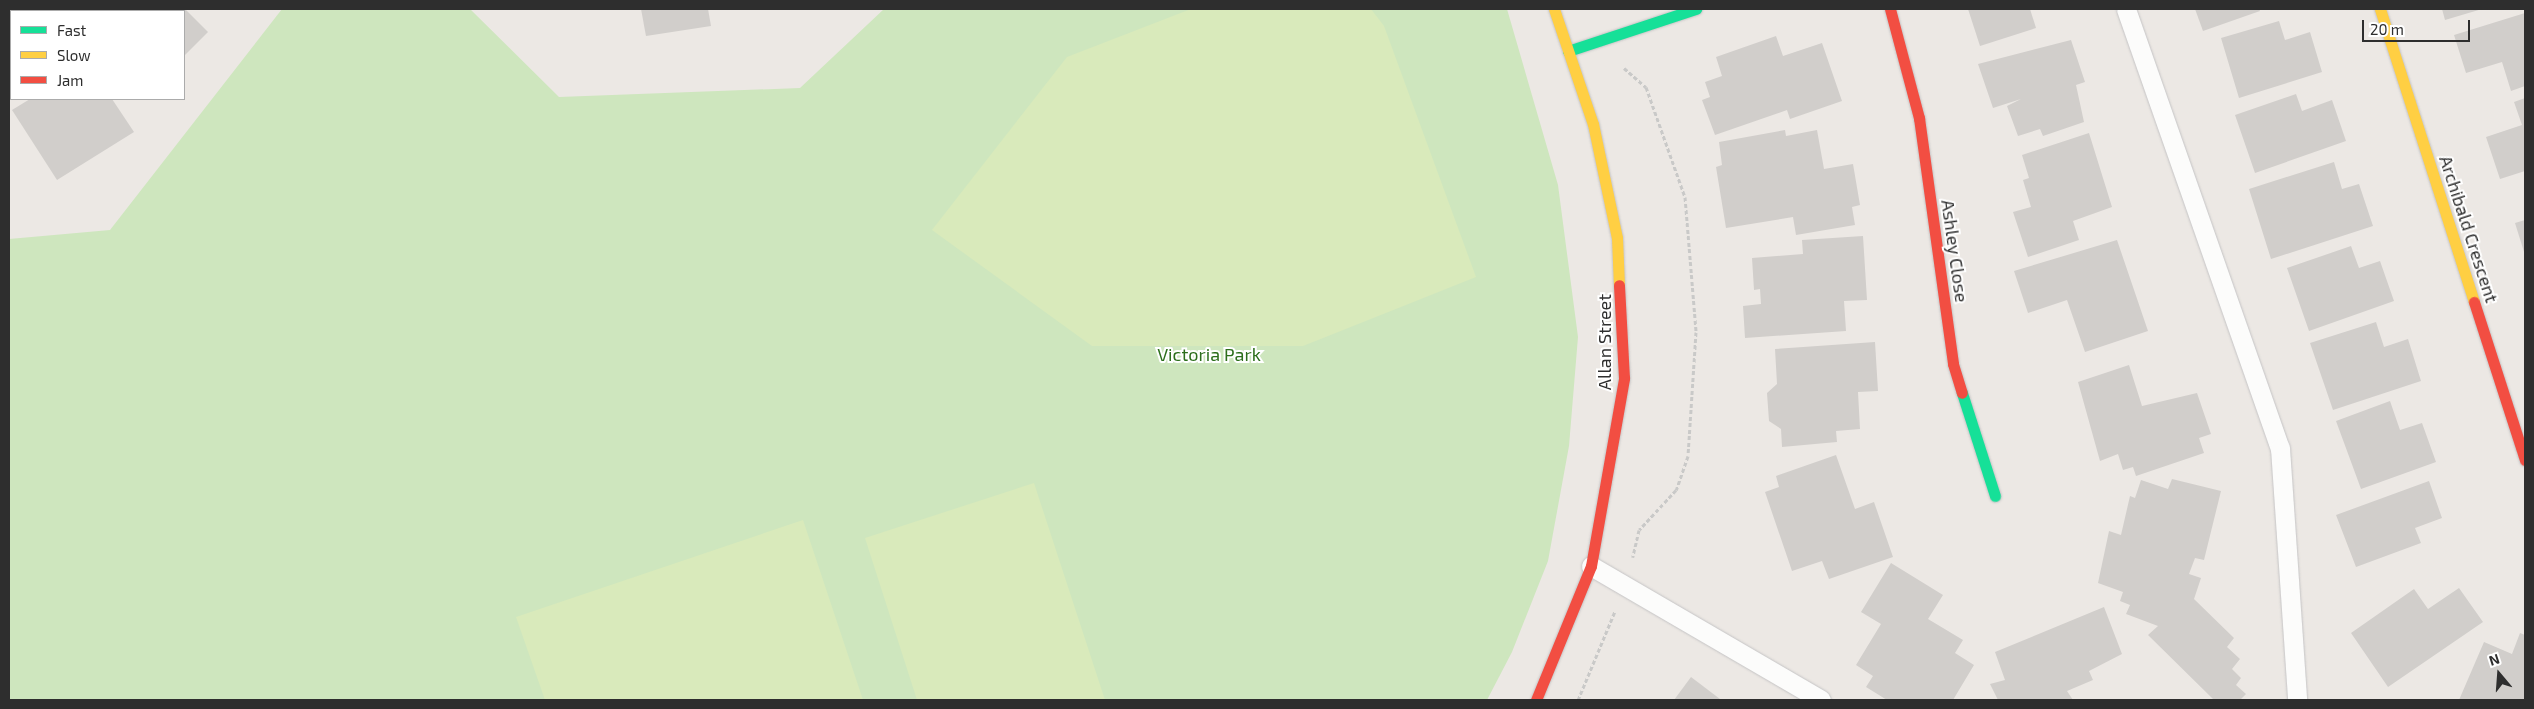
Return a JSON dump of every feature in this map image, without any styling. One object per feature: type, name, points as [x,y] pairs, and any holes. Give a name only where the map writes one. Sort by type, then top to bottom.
[{"type":"street","name":"Allan Street","points":[[1536,700],[1590,566],[1624,378],[1624,307],[1606,181],[1554,9]]},
{"type":"street","points":[[1568,51],[1696,9]]},
{"type":"street","name":"Ashley Close","points":[[1890,9],[1920,118],[1953,364],[1995,496]]},
{"type":"street","name":"Archibald Crescent","points":[[2380,9],[2525,460]]},
{"type":"lane","points":[[2126,9],[2280,448],[2297,700]]},
{"type":"lane","points":[[1590,566],[1821,700]]},
{"type":"path","points":[[1578,700],[1623,585],[1639,530],[1676,490],[1688,456],[1696,332],[1685,197],[1646,87],[1632,70],[1621,66]]},
{"type":"green space","name":"Victoria Park","points":[[282,9],[470,9],[559,97],[800,88],[884,9],[1507,9],[1558,185],[1578,337],[1569,446],[1548,561],[1512,652],[1487,700],[9,700],[9,239],[110,230]]},
{"type":"green space","points":[[1191,9],[1371,9],[1384,26],[1476,277],[1303,346],[1092,346],[932,230],[1067,57]]},
{"type":"green space","points":[[1034,483],[1105,700],[917,700],[865,538]]},
{"type":"green space","points":[[803,520],[863,700],[545,700],[516,617]]},
{"type":"building","points":[[85,9],[185,9],[208,32],[185,55],[185,10]]},
{"type":"building","points":[[641,9],[708,9],[711,26],[646,36]]},
{"type":"building","points":[[1968,9],[2030,9],[2036,28],[1980,46]]},
{"type":"building","points":[[2195,9],[2259,9],[2260,11],[2203,31]]},
{"type":"building","points":[[2442,9],[2482,9],[2445,20]]},
{"type":"building","points":[[2525,13],[2525,86],[2511,91],[2502,62],[2466,73],[2454,35]]},
{"type":"building","points":[[2279,21],[2285,40],[2310,32],[2322,72],[2239,98],[2221,38]]},
{"type":"building","points":[[1776,36],[1783,56],[1822,43],[1842,101],[1790,119],[1787,110],[1715,135],[1702,100],[1710,97],[1705,82],[1722,76],[1716,57]]},
{"type":"building","points":[[2071,40],[2085,82],[2076,85],[2084,122],[2043,136],[2040,129],[2018,136],[2007,106],[2021,99],[1993,108],[1978,64]]},
{"type":"building","points":[[2296,94],[2302,111],[2332,100],[2346,141],[2255,173],[2235,115]]},
{"type":"building","points":[[2525,98],[2525,171],[2500,179],[2486,137],[2522,125],[2514,102]]},
{"type":"building","points":[[28,100],[113,100],[134,132],[57,180],[12,110]]},
{"type":"building","points":[[1785,130],[1786,136],[1817,130],[1824,169],[1853,164],[1860,205],[1852,207],[1855,225],[1796,235],[1793,217],[1726,228],[1716,167],[1722,165],[1719,142]]},
{"type":"building","points":[[2089,133],[2112,207],[2073,221],[2079,240],[2028,257],[2013,212],[2031,207],[2023,180],[2029,178],[2022,155]]},
{"type":"building","points":[[2334,162],[2342,189],[2359,184],[2373,226],[2271,259],[2249,189]]},
{"type":"building","points":[[2525,220],[2525,255],[2515,223]]},
{"type":"building","points":[[1863,236],[1867,300],[1844,301],[1846,331],[1745,338],[1743,306],[1761,304],[1760,289],[1754,290],[1752,258],[1803,254],[1802,240]]},
{"type":"building","points":[[2117,240],[2148,331],[2085,352],[2067,300],[2028,313],[2014,271]]},
{"type":"building","points":[[2351,246],[2359,268],[2380,261],[2394,301],[2309,331],[2287,268]]},
{"type":"building","points":[[2376,322],[2384,347],[2408,339],[2421,381],[2333,410],[2310,343]]},
{"type":"building","points":[[1875,342],[1878,391],[1858,392],[1860,429],[1836,431],[1837,442],[1782,447],[1781,429],[1769,421],[1767,393],[1777,384],[1775,349]]},
{"type":"building","points":[[2129,365],[2142,406],[2197,393],[2211,434],[2199,438],[2204,453],[2136,476],[2133,467],[2123,470],[2118,454],[2100,461],[2078,382]]},
{"type":"building","points":[[2390,401],[2400,430],[2422,423],[2436,462],[2361,489],[2336,421]]},
{"type":"building","points":[[1836,455],[1855,509],[1874,502],[1893,557],[1829,579],[1822,561],[1792,571],[1765,492],[1779,487],[1776,476]]},
{"type":"building","points":[[2172,479],[2221,491],[2204,560],[2195,558],[2189,574],[2201,578],[2194,599],[2234,638],[2227,647],[2240,659],[2232,669],[2241,678],[2236,685],[2246,694],[2240,700],[2214,700],[2148,635],[2158,626],[2126,614],[2130,605],[2120,601],[2123,592],[2098,583],[2109,531],[2121,535],[2130,496],[2135,498],[2141,480],[2168,489]]},
{"type":"building","points":[[2429,481],[2442,518],[2415,528],[2421,543],[2356,567],[2336,515]]},
{"type":"building","points":[[1891,563],[1943,595],[1928,619],[1963,640],[1955,653],[1974,665],[1953,700],[1887,700],[1866,687],[1873,676],[1856,665],[1881,624],[1861,612]]},
{"type":"building","points":[[2459,588],[2483,622],[2388,687],[2351,633],[2414,589],[2428,609]]},
{"type":"building","points":[[2104,607],[2122,654],[2089,671],[2093,680],[2067,691],[2073,700],[1998,700],[1990,684],[2005,680],[1995,652]]},
{"type":"building","points":[[2520,633],[2525,635],[2525,700],[2459,700],[2484,642],[2512,654]]},
{"type":"building","points":[[1691,677],[1720,699],[1674,700]]},
{"type":"traffic: fast","points":[[1568,51],[1696,9]]},
{"type":"traffic: fast","points":[[1962,393],[1995,496]]},
{"type":"traffic: slow","points":[[1554,9],[1593,124],[1617,238],[1619,285]]},
{"type":"traffic: slow","points":[[2380,9],[2474,302]]},
{"type":"traffic: jam","points":[[1890,9],[1919,118],[1953,364],[1962,393]]},
{"type":"traffic: jam","points":[[1536,700],[1591,566],[1624,378],[1619,285]]},
{"type":"traffic: jam","points":[[2474,302],[2525,460]]}]
